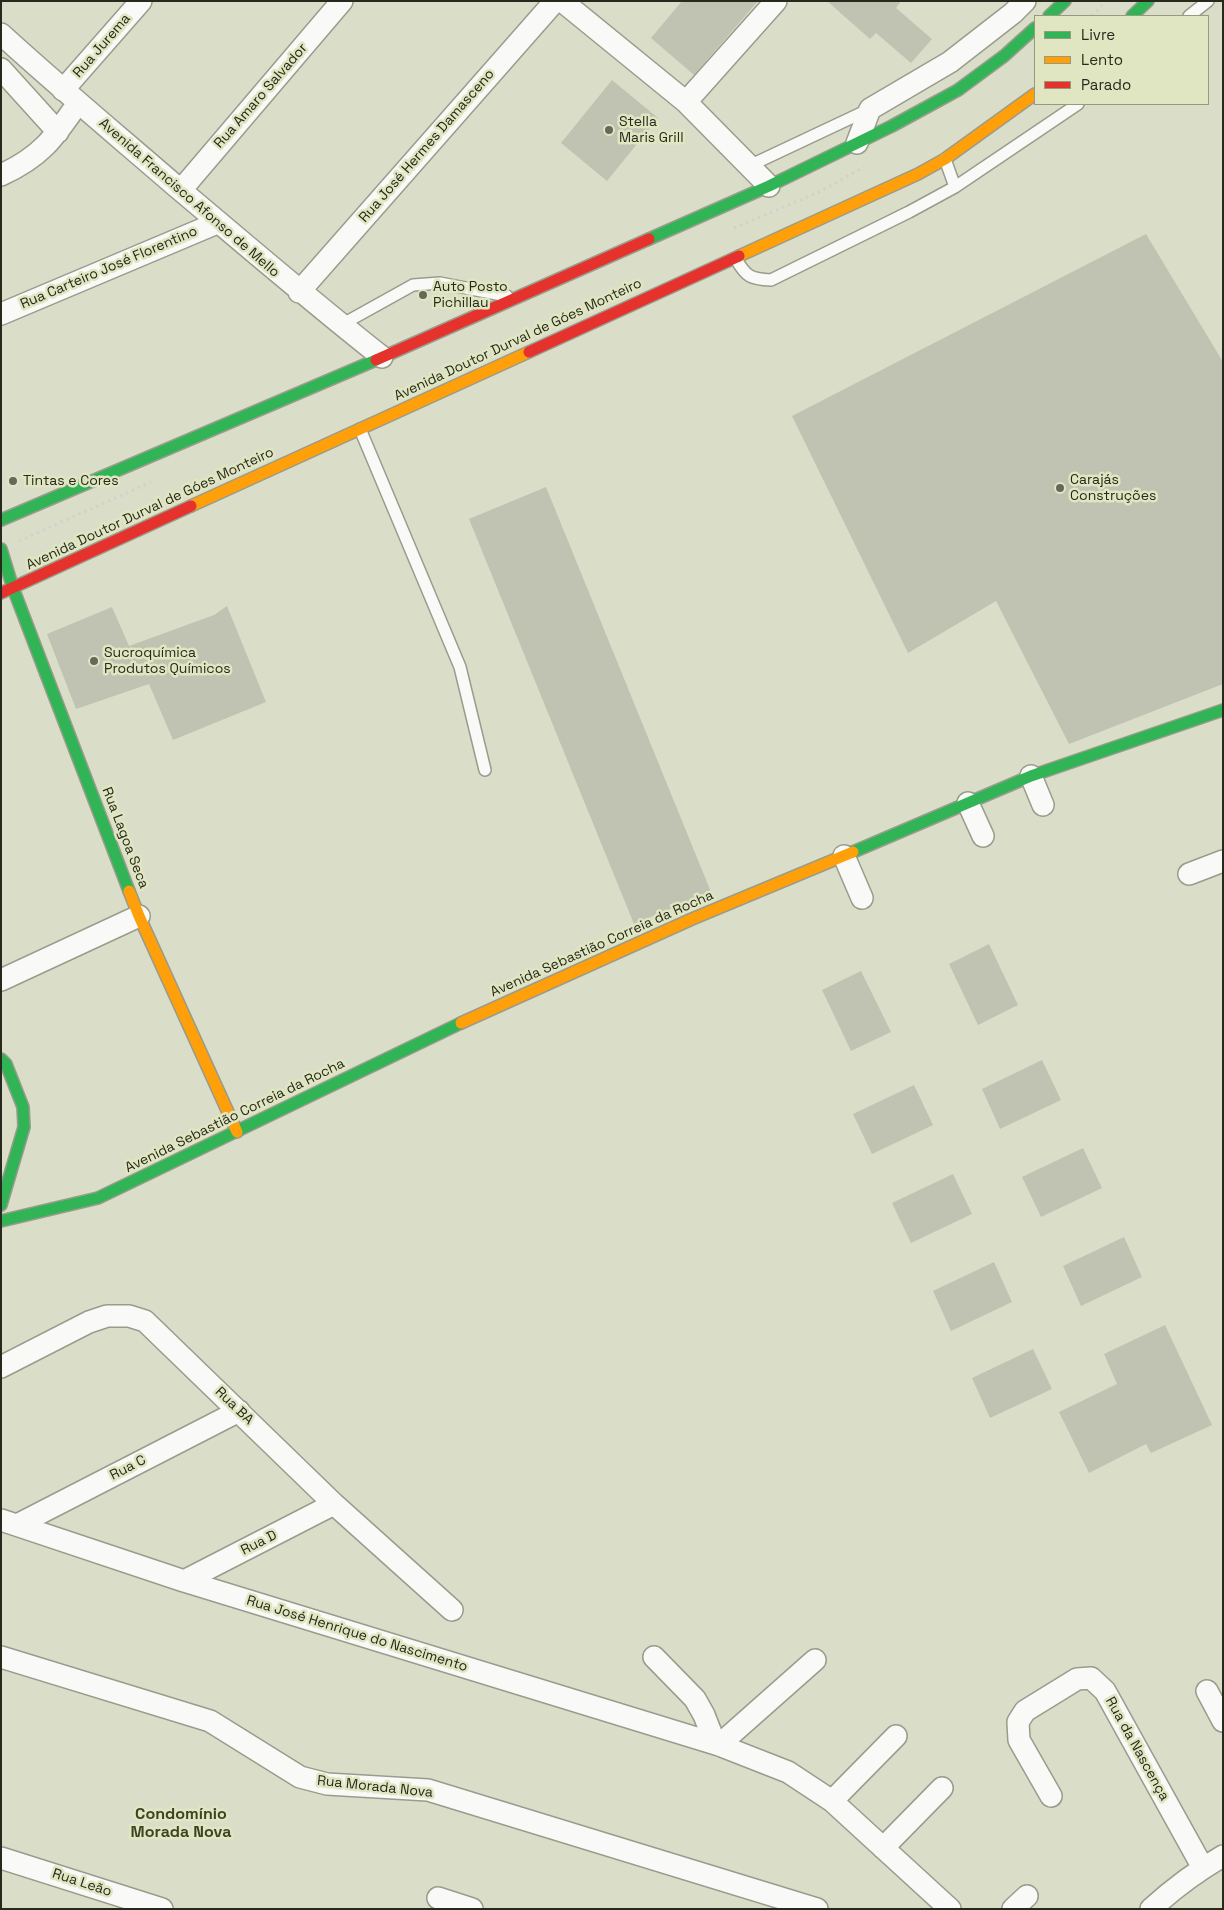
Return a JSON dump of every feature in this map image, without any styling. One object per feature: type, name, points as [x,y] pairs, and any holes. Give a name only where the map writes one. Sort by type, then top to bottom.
[{"type":"main road","points":[[1049,15],[1065,1]]},
{"type":"main road","points":[[1133,15],[1148,1]]},
{"type":"main road","points":[[1,520],[382,357],[769,186],[857,143],[958,90],[1004,56],[1034,29]]},
{"type":"main road","name":"Avenida Doutor Durval de Góes Monteiro","points":[[1,593],[736,259],[918,174],[945,159],[1034,95]]},
{"type":"main road","name":"Rua Lagoa Seca","points":[[1,549],[13,588],[139,916],[237,1132]]},
{"type":"main road","name":"Avenida Sebastião Correia da Rocha","points":[[1,1221],[98,1198],[477,1016],[692,919],[1031,776],[1223,710]]},
{"type":"main road","points":[[1,1059],[6,1064],[24,1108],[24,1127],[1,1204]]},
{"type":"street","name":"Rua Jurema","points":[[1,174],[22,166],[52,141],[58,132],[71,97],[141,1]]},
{"type":"street","name":"Rua Amaro Salvador","points":[[181,190],[342,1]]},
{"type":"street","name":"Rua José Hermes Damasceno","points":[[299,292],[555,1]]},
{"type":"street","points":[[562,1],[686,102],[769,186]]},
{"type":"street","points":[[686,102],[776,1]]},
{"type":"street","points":[[857,143],[870,109],[950,62],[1013,13],[1025,1]]},
{"type":"street","name":"Avenida Francisco Afonso de Mello","points":[[1,34],[71,97],[299,292],[382,357]]},
{"type":"street","points":[[1,69],[58,132]]},
{"type":"street","name":"Rua Carteiro José Florentino","points":[[1,314],[217,222]]},
{"type":"street","points":[[1031,776],[1043,804]]},
{"type":"street","points":[[968,802],[983,836]]},
{"type":"street","points":[[844,856],[862,898]]},
{"type":"street","points":[[1189,874],[1223,861]]},
{"type":"street","points":[[1,980],[139,916]]},
{"type":"street","name":"Rua BA","points":[[1,1367],[89,1322],[107,1316],[129,1316],[145,1321],[334,1504],[452,1610]]},
{"type":"street","name":"Rua C","points":[[9,1523],[239,1411]]},
{"type":"street","name":"Rua D","points":[[184,1581],[334,1504]]},
{"type":"street","name":"Rua José Henrique do Nascimento","points":[[9,1523],[184,1581],[717,1744],[788,1772],[832,1801],[950,1909]]},
{"type":"street","name":"Rua Morada Nova","points":[[1,1657],[210,1721],[300,1777],[326,1784],[428,1790],[818,1909]]},
{"type":"street","points":[[654,1657],[695,1699],[717,1744],[815,1660]]},
{"type":"street","name":"Rua da Nascença","points":[[1051,1796],[1019,1740],[1018,1722],[1025,1711],[1077,1679],[1091,1678],[1105,1691],[1203,1868]]},
{"type":"street","points":[[1207,1691],[1223,1721]]},
{"type":"street","points":[[832,1801],[896,1736]]},
{"type":"street","points":[[883,1848],[942,1788]]},
{"type":"street","points":[[1151,1909],[1169,1892],[1223,1856]]},
{"type":"street","name":"Rua Leão","points":[[1,1858],[162,1909]]},
{"type":"street","points":[[438,1898],[472,1909]]},
{"type":"lane","points":[[1190,15],[1208,1]]},
{"type":"lane","points":[[736,259],[743,271],[754,279],[772,280],[955,187],[1077,105]]},
{"type":"lane","points":[[749,166],[870,109]]},
{"type":"lane","points":[[945,159],[955,187]]},
{"type":"lane","points":[[341,325],[413,285],[440,283],[516,298]]},
{"type":"lane","points":[[360,429],[460,667],[485,770]]},
{"type":"path","points":[[1093,15],[1106,1]]},
{"type":"building","points":[[682,1],[758,1],[694,75],[651,38]]},
{"type":"building","points":[[827,1],[901,1],[896,8],[932,39],[911,63],[876,33],[870,39]]},
{"type":"building","name":"Stella Maris Grill","points":[[612,80],[658,118],[607,181],[561,143]]},
{"type":"building","points":[[1146,234],[1223,362],[1223,684],[1069,744],[996,601],[908,653],[792,416]]},
{"type":"building","points":[[546,487],[711,892],[634,924],[469,519]]},
{"type":"building","points":[[227,606],[266,702],[173,740],[149,684],[76,709],[47,634],[112,607],[129,646],[214,615]]},
{"type":"building","points":[[989,944],[1018,1005],[978,1025],[949,964]]},
{"type":"building","points":[[861,971],[891,1032],[851,1051],[822,990]]},
{"type":"building","points":[[1042,1060],[1061,1100],[1000,1129],[982,1089]]},
{"type":"building","points":[[914,1085],[933,1125],[872,1154],[853,1114]]},
{"type":"building","points":[[1083,1148],[1102,1188],[1041,1217],[1022,1177]]},
{"type":"building","points":[[953,1174],[972,1214],[911,1243],[892,1203]]},
{"type":"building","points":[[1124,1237],[1142,1277],[1081,1306],[1063,1266]]},
{"type":"building","points":[[994,1262],[1012,1302],[951,1331],[933,1291]]},
{"type":"building","points":[[1165,1325],[1212,1425],[1151,1453],[1146,1444],[1089,1473],[1059,1412],[1117,1384],[1104,1354]]},
{"type":"building","points":[[1033,1349],[1052,1389],[990,1418],[972,1378]]},
{"type":"traffic: fast","points":[[1050,15],[1065,1]]},
{"type":"traffic: fast","points":[[1133,15],[1148,1]]},
{"type":"traffic: fast","points":[[649,239],[769,186],[892,126],[958,90],[1004,56],[1034,29]]},
{"type":"traffic: fast","points":[[1,520],[376,360]]},
{"type":"traffic: fast","points":[[1,549],[13,588],[129,891]]},
{"type":"traffic: fast","points":[[853,852],[1031,776],[1223,710]]},
{"type":"traffic: fast","points":[[1,1221],[98,1198],[461,1023]]},
{"type":"traffic: fast","points":[[1,1059],[6,1064],[23,1107],[24,1127],[1,1205]]},
{"type":"traffic: slow","points":[[739,256],[918,174],[945,159],[1034,95]]},
{"type":"traffic: slow","points":[[191,506],[529,352]]},
{"type":"traffic: slow","points":[[461,1023],[692,919],[853,852]]},
{"type":"traffic: slow","points":[[129,891],[237,1132]]},
{"type":"traffic: jam","points":[[376,360],[649,239]]},
{"type":"traffic: jam","points":[[529,352],[739,256]]},
{"type":"traffic: jam","points":[[1,593],[191,506]]},
{"type":"place","name":"Stella Maris Grill","points":[[609,130]]},
{"type":"place","name":"Auto Posto Pichillau","points":[[423,295]]},
{"type":"place","name":"Tintas e Cores","points":[[13,481]]},
{"type":"place","name":"Carajás Construções","points":[[1060,488]]},
{"type":"place","name":"Sucroquímica Produtos Químicos","points":[[94,661]]},
{"type":"district","name":"Condomínio Morada Nova","points":[[181,1824]]}]
